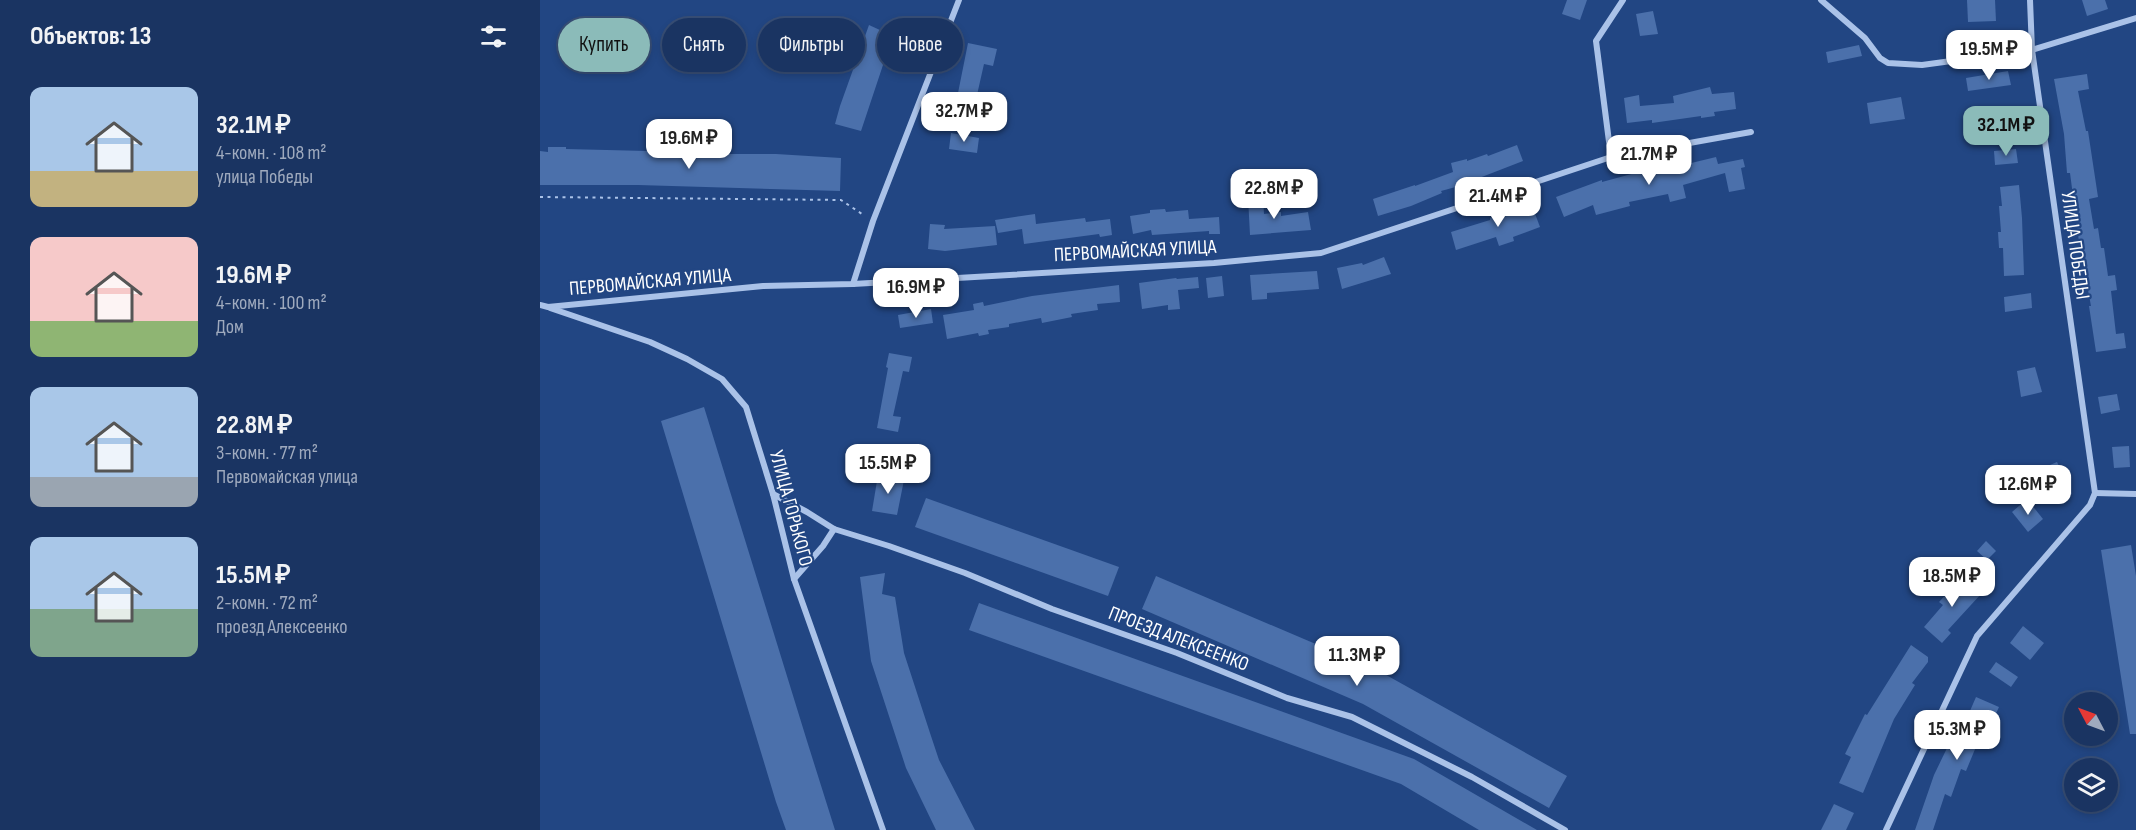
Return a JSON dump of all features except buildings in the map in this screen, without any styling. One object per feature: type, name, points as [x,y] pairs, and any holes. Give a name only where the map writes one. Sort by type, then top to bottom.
[{"type":"street","points":[[853,284],[873,221],[959,0]]},
{"type":"street","points":[[1611,157],[1596,41],[1623,0]]},
{"type":"street","points":[[1821,0],[1865,38],[1880,58],[1888,63],[1922,65],[2032,50],[2136,18]]},
{"type":"street","name":"УЛИЦА ПОБЕДЫ","points":[[2030,0],[2032,50],[2095,493]]},
{"type":"street","name":"ПЕРВОМАЙСКАЯ УЛИЦА","points":[[540,305],[548,307],[763,286],[853,284],[1215,263],[1321,254],[1611,157],[1752,132]]},
{"type":"street","name":"УЛИЦА ГОРЬКОГО","points":[[548,307],[650,342],[722,379],[746,407],[773,494],[794,579],[883,830]]},
{"type":"street","points":[[1886,830],[1977,636],[2090,505],[2095,493],[2136,494]]},
{"type":"street","name":"ПРОЕЗД АЛЕКСЕЕНКО","points":[[773,494],[834,529],[954,569],[1052,609],[1177,653],[1287,698],[1352,717],[1440,761],[1565,830]]},
{"type":"street","points":[[794,579],[823,546],[834,529]]},
{"type":"path","points":[[540,197],[841,200],[873,221]]}]
